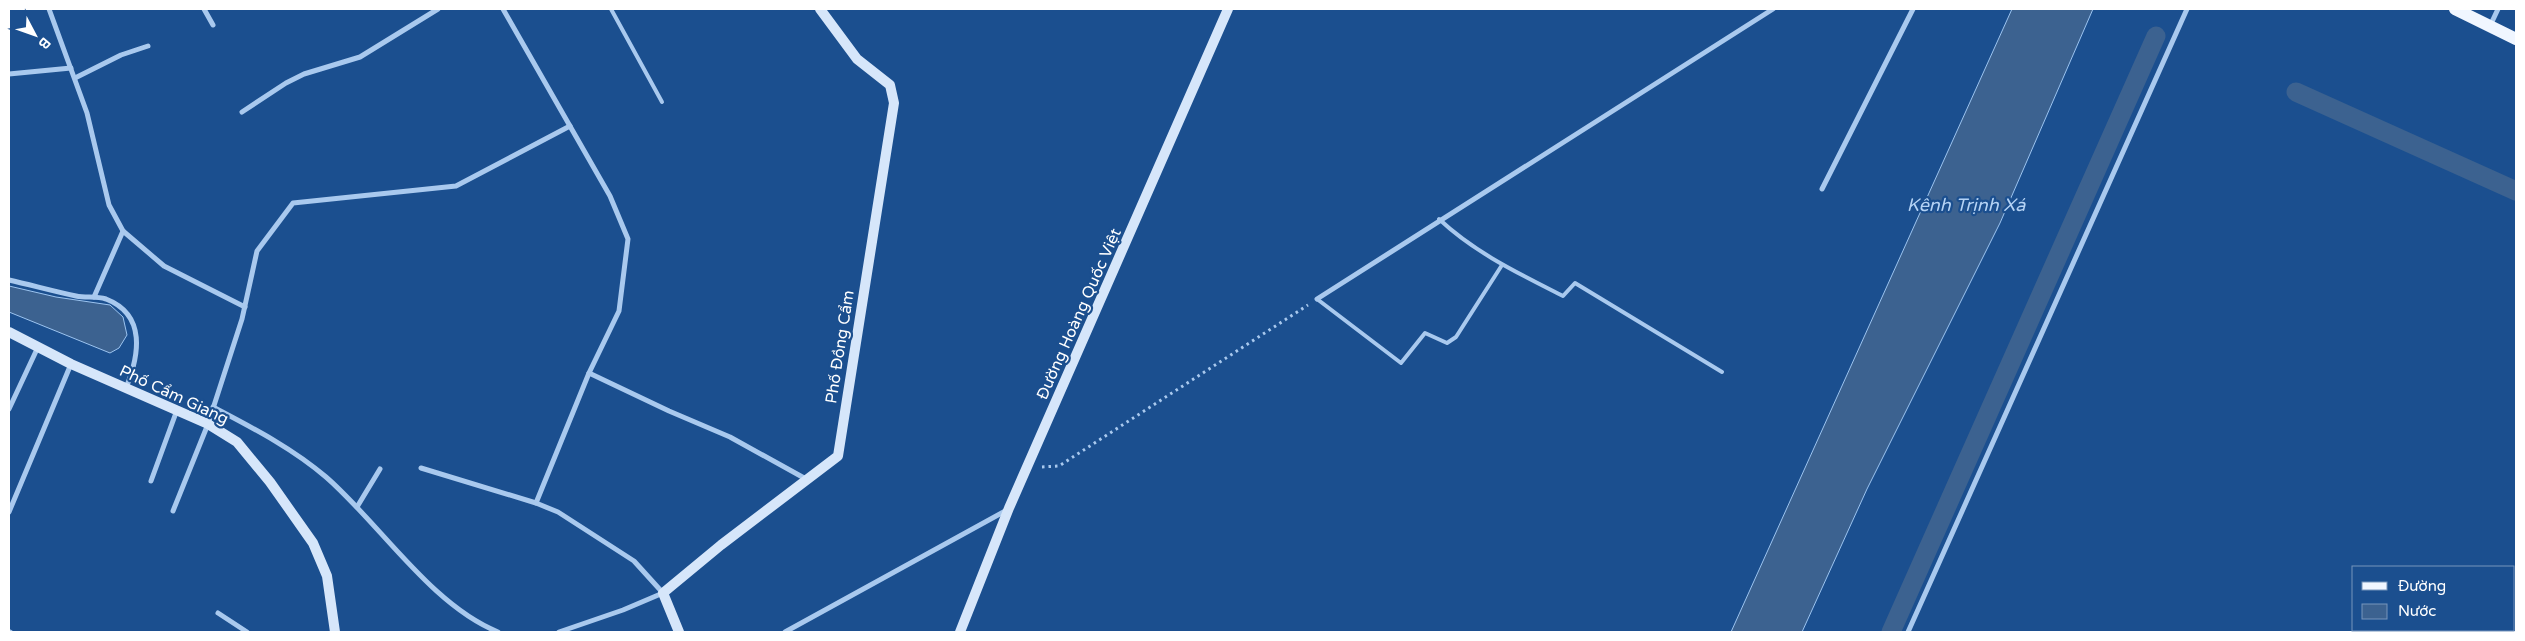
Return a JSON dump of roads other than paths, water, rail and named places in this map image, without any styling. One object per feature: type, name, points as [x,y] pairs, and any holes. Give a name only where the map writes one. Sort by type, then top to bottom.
[{"type":"main road","points":[[2455,9],[2516,39]]},
{"type":"street","points":[[49,9],[87,113],[109,205],[123,231],[164,266],[245,306]]},
{"type":"street","points":[[204,9],[213,25]]},
{"type":"street","points":[[242,112],[286,83],[304,74],[360,57],[438,9]]},
{"type":"street","points":[[503,9],[610,196],[628,239],[619,311],[589,373],[536,503]]},
{"type":"street","name":"Phố Đồng Cẩm","points":[[663,593],[721,544],[838,456],[894,103],[890,85],[857,60],[820,9]]},
{"type":"street","name":"Đường Hoàng Quốc Việt","points":[[960,632],[1010,508],[1228,9]]},
{"type":"street","points":[[1317,299],[1439,219],[1773,9]]},
{"type":"street","points":[[1822,189],[1913,9]]},
{"type":"street","points":[[1908,632],[2187,9]]},
{"type":"street","points":[[2490,26],[2498,9]]},
{"type":"street","points":[[75,78],[121,54],[148,46]]},
{"type":"street","points":[[9,74],[71,68]]},
{"type":"street","points":[[173,511],[208,424],[245,306],[258,251],[293,203],[456,186],[570,126]]},
{"type":"street","points":[[94,297],[123,231]]},
{"type":"street","points":[[9,280],[84,297],[94,297],[115,304],[133,326],[137,338],[137,351],[126,388]]},
{"type":"street","name":"Phố Cẩm Giang","points":[[9,332],[71,364],[208,424],[237,442],[270,482],[313,543],[327,576],[334,632]]},
{"type":"street","points":[[9,409],[38,347]]},
{"type":"street","points":[[9,512],[71,364]]},
{"type":"street","points":[[589,373],[668,412],[730,436],[807,480]]},
{"type":"street","points":[[213,407],[287,446],[357,507],[434,588],[475,621],[498,632]]},
{"type":"street","points":[[150,481],[177,410]]},
{"type":"street","points":[[421,468],[536,503],[558,512],[634,561],[663,593],[680,632]]},
{"type":"street","points":[[357,507],[380,469]]},
{"type":"street","points":[[785,632],[1010,508]]},
{"type":"street","points":[[559,632],[623,610],[663,593]]},
{"type":"street","points":[[218,612],[247,632]]},
{"type":"lane","points":[[611,9],[662,102]]},
{"type":"lane","points":[[1439,219],[1459,238],[1502,265],[1564,296],[1574,283],[1722,372]]},
{"type":"lane","points":[[1317,299],[1401,363],[1425,333],[1444,342],[1451,342],[1502,265]]},
{"type":"water","name":"Kênh Trịnh Xá","points":[[2012,9],[2093,9],[2000,223],[1867,489],[1802,632],[1731,632]]},
{"type":"water","points":[[9,286],[56,297],[110,305],[123,317],[127,335],[119,348],[110,353],[9,312]]},
{"type":"waterway","points":[[1891,632],[2156,36]]},
{"type":"waterway","points":[[2296,92],[2516,191]]}]
